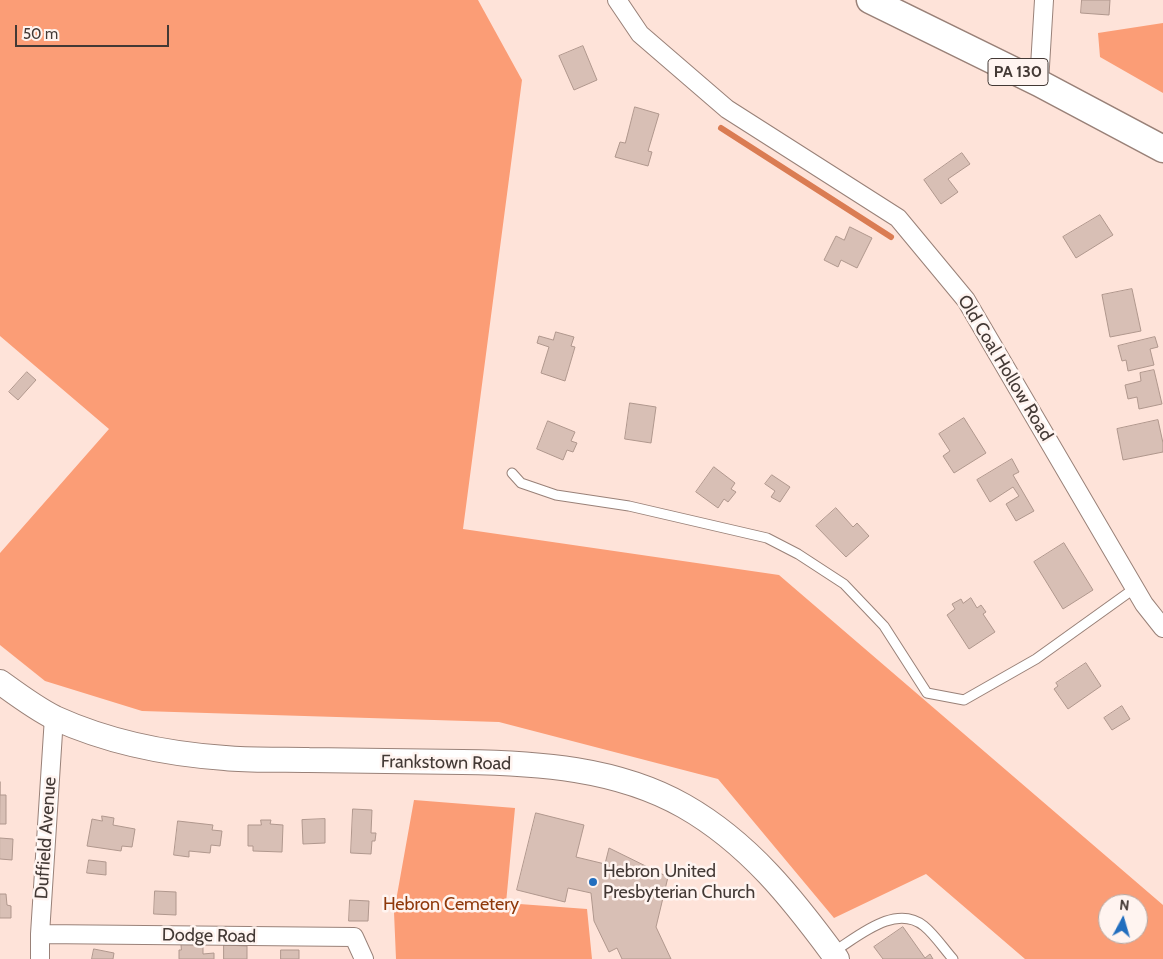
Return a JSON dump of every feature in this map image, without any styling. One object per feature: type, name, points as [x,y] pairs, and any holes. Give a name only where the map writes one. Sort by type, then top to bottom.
[{"type":"main road","name":"PA 130","points":[[870,0],[1039,83],[1163,149]]},
{"type":"main road","name":"Frankstown Road","points":[[0,682],[29,704],[54,718],[107,737],[163,752],[227,759],[506,763],[580,771],[621,780],[682,805],[708,821],[746,850],[783,888],[834,956]]},
{"type":"street","name":"Old Coal Hollow Road","points":[[617,0],[640,34],[727,109],[898,218],[966,300],[1134,588],[1163,628]]},
{"type":"street","points":[[1039,83],[1044,0]]},
{"type":"street","name":"Duffield Avenue","points":[[40,959],[54,718]]},
{"type":"street","name":"Dodge Road","points":[[40,934],[354,937],[364,959]]},
{"type":"lane","points":[[512,472],[521,484],[556,495],[629,506],[767,538],[798,554],[844,584],[884,626],[927,693],[946,697],[964,700],[1028,664],[1134,588]]},
{"type":"lane","points":[[834,956],[881,922],[903,919],[924,926],[952,959]]},
{"type":"green space","points":[[0,0],[478,0],[522,80],[463,529],[779,575],[1163,905],[1163,959],[1025,959],[926,874],[834,918],[718,779],[499,722],[142,711],[45,681],[0,645],[0,553],[109,429],[0,336]]},
{"type":"green space","points":[[1163,23],[1163,93],[1100,57],[1098,33]]},
{"type":"green space","name":"Hebron Cemetery","points":[[414,800],[515,808],[506,903],[587,909],[592,959],[396,959],[394,912]]},
{"type":"building","points":[[1082,0],[1110,0],[1109,15],[1081,13]]},
{"type":"building","points":[[583,46],[597,80],[574,90],[559,56]]},
{"type":"building","points":[[635,107],[659,114],[648,151],[652,152],[648,166],[615,157],[620,142],[625,143]]},
{"type":"building","points":[[962,153],[970,164],[948,179],[958,192],[941,204],[924,180]]},
{"type":"building","points":[[1100,215],[1113,235],[1076,258],[1063,237]]},
{"type":"building","points":[[850,227],[872,238],[857,268],[841,260],[838,267],[824,260],[836,236],[844,240]]},
{"type":"building","points":[[1132,289],[1141,331],[1110,337],[1102,295]]},
{"type":"building","points":[[556,332],[574,337],[571,346],[575,347],[565,381],[541,373],[549,347],[537,343],[539,336],[553,340]]},
{"type":"building","points":[[1155,337],[1158,347],[1150,349],[1154,365],[1128,371],[1126,360],[1122,361],[1118,346]]},
{"type":"building","points":[[1154,370],[1162,404],[1139,409],[1137,397],[1128,399],[1125,385],[1141,381],[1140,373]]},
{"type":"building","points":[[27,372],[36,380],[18,400],[9,392]]},
{"type":"building","points":[[630,403],[656,407],[651,443],[625,439]]},
{"type":"building","points":[[964,418],[986,453],[954,473],[943,456],[950,451],[939,434]]},
{"type":"building","points":[[1158,420],[1163,452],[1123,460],[1117,429]]},
{"type":"building","points":[[548,421],[575,432],[571,441],[577,443],[573,452],[567,450],[563,460],[537,449]]},
{"type":"building","points":[[1012,459],[1019,472],[1013,475],[1034,511],[1016,521],[1006,504],[1019,496],[1013,487],[990,502],[977,480]]},
{"type":"building","points":[[714,467],[735,483],[731,489],[736,492],[728,502],[724,499],[718,508],[696,492]]},
{"type":"building","points":[[772,475],[790,487],[780,502],[771,497],[775,491],[765,484]]},
{"type":"building","points":[[836,508],[853,527],[857,523],[869,536],[846,557],[816,526]]},
{"type":"building","points":[[1064,543],[1093,590],[1063,609],[1034,562]]},
{"type":"building","points":[[971,598],[977,608],[981,605],[986,612],[983,614],[995,632],[969,649],[947,615],[955,609],[952,604],[961,599],[963,603]]},
{"type":"building","points":[[1086,663],[1101,686],[1068,709],[1054,689],[1058,686],[1056,683]]},
{"type":"building","points":[[1122,706],[1130,719],[1112,730],[1104,718]]},
{"type":"building","points":[[0,795],[6,795],[6,824],[0,824]]},
{"type":"building","points":[[353,809],[372,810],[371,833],[376,833],[375,841],[372,841],[371,854],[351,853]]},
{"type":"building","name":"Hebron United Presbyterian Church","points":[[536,813],[584,825],[576,857],[605,864],[609,848],[668,877],[656,927],[671,959],[622,959],[617,948],[609,952],[594,921],[591,893],[568,888],[565,902],[517,890]]},
{"type":"building","points":[[102,816],[114,818],[113,825],[135,829],[132,847],[122,846],[121,851],[87,846],[92,819],[102,821]]},
{"type":"building","points":[[325,819],[325,843],[303,844],[302,820]]},
{"type":"building","points":[[261,820],[271,820],[270,824],[283,825],[282,852],[253,851],[253,846],[248,846],[248,825],[261,825]]},
{"type":"building","points":[[178,821],[213,825],[212,830],[222,831],[220,846],[211,845],[210,853],[189,851],[189,857],[174,855]]},
{"type":"building","points":[[0,838],[13,839],[12,860],[0,859]]},
{"type":"building","points":[[89,860],[106,862],[106,875],[87,873]]},
{"type":"building","points":[[155,891],[176,892],[176,915],[154,914]]},
{"type":"building","points":[[0,894],[6,894],[7,905],[11,906],[11,918],[0,918]]},
{"type":"building","points":[[350,900],[369,901],[368,921],[349,921]]},
{"type":"building","points":[[903,927],[925,958],[930,954],[933,959],[883,959],[874,947]]},
{"type":"building","points":[[181,940],[203,940],[203,954],[214,953],[214,959],[179,959]]},
{"type":"building","points":[[224,945],[247,946],[247,959],[224,959]]},
{"type":"building","points":[[94,949],[114,953],[113,959],[92,959]]},
{"type":"building","points":[[281,950],[299,950],[299,959],[281,959]]},
{"type":"waterway","points":[[721,128],[891,237]]},
{"type":"place","name":"Hebron United Presbyterian Church","points":[[593,882]]}]
